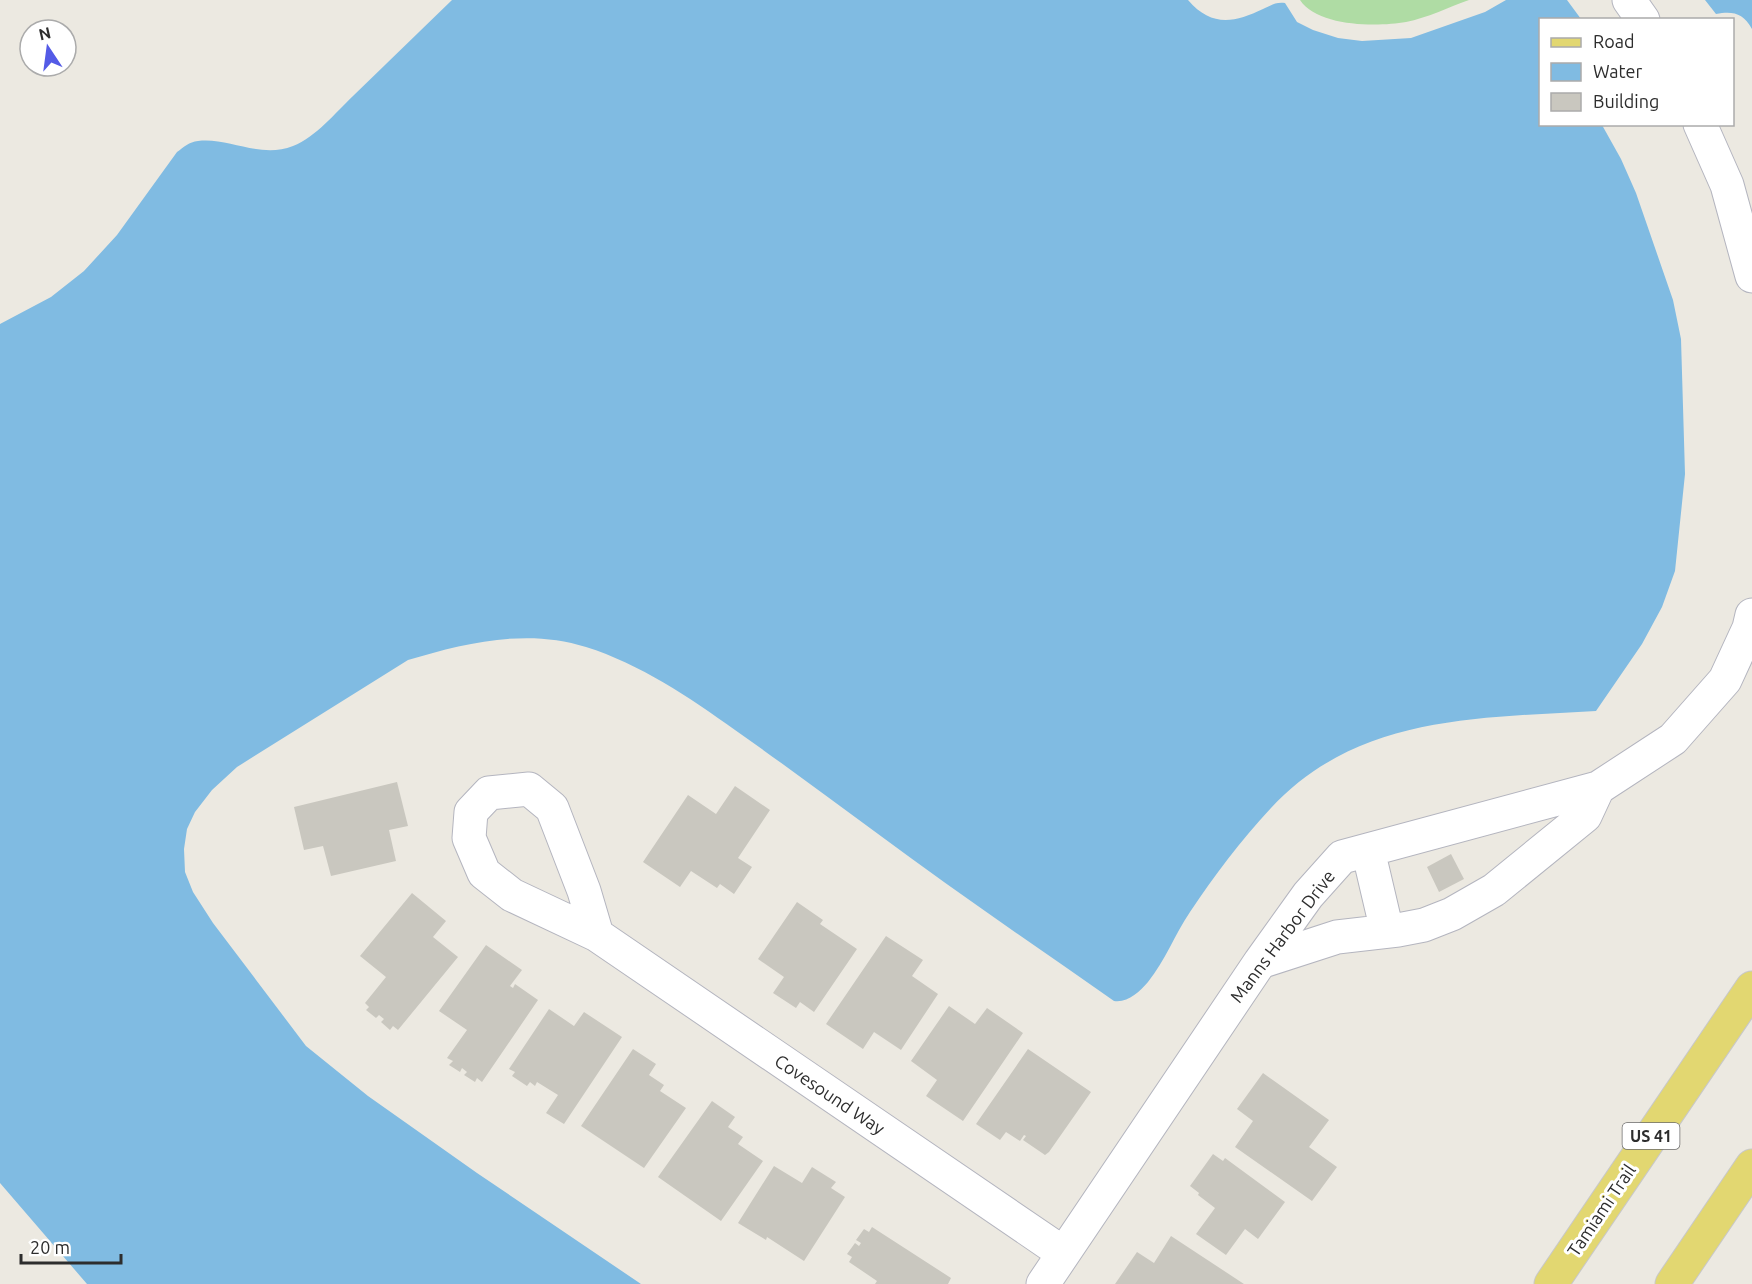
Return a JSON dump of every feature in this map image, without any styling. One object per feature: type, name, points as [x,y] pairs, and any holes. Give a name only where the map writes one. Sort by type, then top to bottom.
[{"type":"main road","name":"Tamiami Trail","points":[[1551,1284],[1752,988]]},
{"type":"main road","points":[[1672,1284],[1752,1166]]},
{"type":"street","points":[[1629,0],[1642,18]]},
{"type":"street","points":[[1701,126],[1727,185],[1752,276]]},
{"type":"street","name":"Manns Harbor Drive","points":[[1042,1284],[1260,963],[1308,895],[1342,857],[1598,788],[1673,739],[1725,680],[1749,628],[1752,615]]},
{"type":"street","points":[[1260,963],[1337,937],[1424,925],[1452,914],[1494,890],[1585,816],[1598,788]]},
{"type":"street","name":"Covesound Way","points":[[597,935],[584,891],[552,808],[529,789],[489,793],[471,812],[469,838],[484,873],[512,895],[597,935],[1064,1253]]},
{"type":"street","points":[[1368,850],[1387,931]]},
{"type":"green space","points":[[1300,0],[1469,0],[1406,22],[1364,24],[1320,16]]},
{"type":"water","points":[[452,0],[1188,0],[1205,15],[1223,20],[1242,17],[1274,4],[1285,3],[1297,22],[1313,30],[1338,38],[1362,41],[1411,38],[1485,12],[1506,0],[1567,0],[1580,18],[1539,18],[1539,126],[1603,126],[1636,193],[1673,300],[1681,339],[1685,474],[1675,571],[1662,607],[1642,644],[1596,711],[1508,716],[1422,727],[1381,738],[1342,755],[1305,777],[1271,808],[1228,858],[1190,912],[1148,982],[1133,996],[1119,1001],[1114,1001],[964,896],[788,767],[700,706],[626,662],[564,641],[519,638],[474,643],[408,660],[237,767],[212,790],[195,812],[187,829],[184,849],[185,872],[193,892],[213,923],[306,1046],[368,1096],[641,1284],[87,1284],[0,1183],[0,324],[51,297],[84,271],[117,235],[177,152],[184,147],[195,142],[209,141],[256,149],[281,149],[293,146],[310,137]]},
{"type":"water","points":[[1705,0],[1752,0],[1752,29],[1745,19],[1737,14],[1716,14]]},
{"type":"building","points":[[397,782],[408,826],[389,830],[396,861],[331,876],[323,846],[304,850],[294,807]]},
{"type":"building","points":[[735,786],[770,810],[738,858],[752,867],[734,894],[720,884],[717,888],[691,871],[680,887],[643,862],[688,795],[716,814]]},
{"type":"building","points":[[1451,854],[1464,879],[1439,892],[1427,867]]},
{"type":"building","points":[[412,893],[446,921],[433,937],[458,957],[398,1030],[393,1026],[390,1030],[381,1022],[384,1019],[379,1015],[376,1018],[366,1010],[369,1007],[365,1003],[386,977],[360,956]]},
{"type":"building","points":[[797,902],[823,920],[820,924],[857,949],[814,1012],[800,1002],[796,1008],[773,993],[784,977],[758,959]]},
{"type":"building","points":[[886,936],[923,960],[912,976],[938,994],[901,1050],[874,1032],[863,1049],[826,1024]]},
{"type":"building","points":[[486,945],[522,970],[510,986],[513,988],[515,984],[538,1000],[482,1082],[477,1078],[475,1082],[464,1075],[467,1072],[462,1068],[460,1072],[449,1065],[453,1061],[447,1058],[467,1030],[439,1011]]},
{"type":"building","points":[[949,1006],[975,1024],[987,1008],[1023,1033],[963,1121],[926,1096],[937,1080],[911,1061]]},
{"type":"building","points":[[549,1009],[574,1026],[584,1012],[622,1037],[564,1124],[546,1113],[558,1095],[537,1082],[535,1086],[530,1082],[527,1086],[512,1076],[515,1072],[509,1069]]},
{"type":"building","points":[[633,1049],[656,1064],[649,1075],[664,1085],[660,1091],[686,1108],[644,1168],[581,1126]]},
{"type":"building","points":[[1028,1049],[1091,1092],[1045,1155],[1023,1140],[1026,1136],[1024,1135],[1020,1141],[1006,1132],[1000,1140],[976,1124]]},
{"type":"building","points":[[1263,1073],[1329,1120],[1309,1147],[1337,1167],[1312,1201],[1235,1147],[1253,1121],[1237,1109]]},
{"type":"building","points":[[712,1101],[735,1117],[728,1127],[743,1137],[738,1144],[763,1161],[721,1221],[658,1177]]},
{"type":"building","points":[[1213,1154],[1223,1161],[1225,1158],[1285,1202],[1258,1239],[1245,1229],[1226,1255],[1196,1234],[1215,1208],[1190,1186]]},
{"type":"building","points":[[774,1166],[802,1183],[812,1167],[836,1182],[831,1188],[845,1197],[804,1261],[767,1237],[766,1240],[738,1223]]},
{"type":"building","points":[[872,1227],[951,1278],[948,1284],[875,1284],[877,1281],[849,1262],[852,1257],[847,1254],[855,1243],[859,1246],[861,1243],[856,1240],[864,1229],[869,1232]]},
{"type":"building","points":[[1171,1236],[1244,1284],[1115,1284],[1137,1252],[1154,1263]]}]
